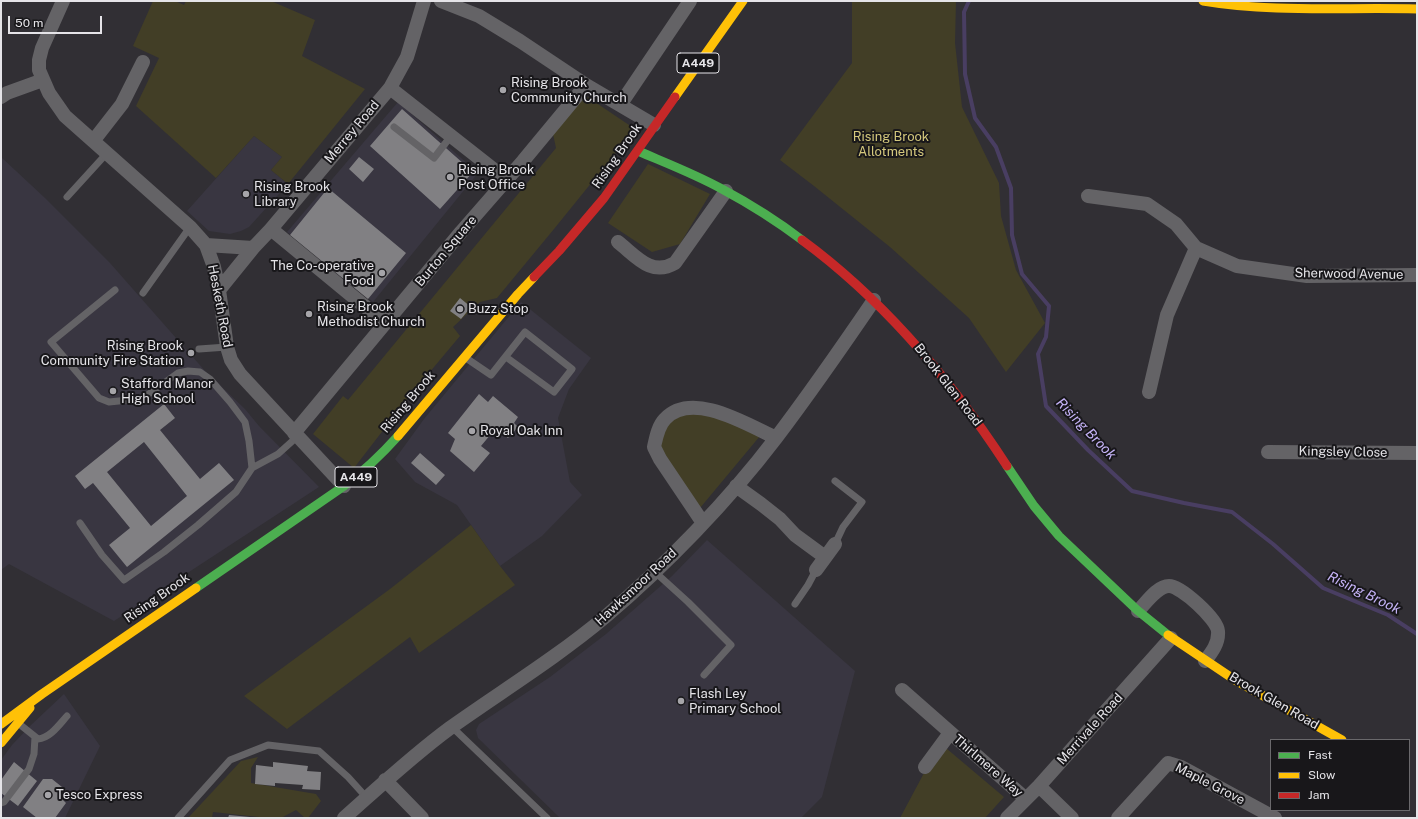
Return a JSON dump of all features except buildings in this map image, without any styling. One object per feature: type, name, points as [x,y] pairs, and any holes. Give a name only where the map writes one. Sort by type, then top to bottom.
[{"type":"main road","name":"Rising Brook","points":[[1,724],[42,694],[366,470],[382,454],[518,294],[604,198],[638,151],[654,125],[743,1]]},
{"type":"main road","points":[[1203,1],[1261,7],[1315,5],[1417,9]]},
{"type":"main road","name":"Brook Glen Road","points":[[638,151],[726,191],[813,248],[874,300],[919,347],[947,381],[996,449],[1028,498],[1058,534],[1138,611],[1171,638],[1205,661],[1251,690],[1340,739]]},
{"type":"main road","points":[[1,743],[42,694]]},
{"type":"street","name":"Hesketh Road","points":[[62,1],[42,48],[39,60],[39,70],[49,93],[65,116],[108,152],[190,227],[206,245],[220,290],[227,347],[231,360],[240,374],[344,486]]},
{"type":"street","name":"Merrey Road","points":[[220,290],[253,248],[271,229],[390,88],[407,57],[424,1]]},
{"type":"street","points":[[441,1],[479,16],[520,41],[586,85],[654,125]]},
{"type":"street","points":[[620,105],[690,1]]},
{"type":"street","points":[[94,140],[122,104],[143,62]]},
{"type":"street","points":[[1,97],[7,93],[43,80]]},
{"type":"street","name":"Burton Square","points":[[296,435],[461,232],[507,180],[586,85]]},
{"type":"street","points":[[390,88],[507,180]]},
{"type":"street","points":[[618,242],[653,268],[668,267],[675,263],[726,191]]},
{"type":"street","name":"Sherwood Avenue","points":[[1088,196],[1147,204],[1176,224],[1196,248],[1237,266],[1307,276],[1417,275]]},
{"type":"street","points":[[271,229],[386,323]]},
{"type":"street","points":[[206,245],[253,248]]},
{"type":"street","points":[[1149,392],[1167,315],[1196,248]]},
{"type":"street","name":"Hawksmoor Road","points":[[344,818],[385,780],[419,752],[452,727],[570,645],[605,617],[655,572],[703,523],[776,438],[874,300]]},
{"type":"street","points":[[703,523],[660,459],[654,447],[658,430],[665,419],[676,410],[692,407],[710,410],[731,417],[776,438]]},
{"type":"street","name":"Kingsley Close","points":[[1268,452],[1417,453]]},
{"type":"street","points":[[736,486],[775,515],[795,535],[825,557]]},
{"type":"street","points":[[816,570],[835,544]]},
{"type":"street","points":[[1138,611],[1159,589],[1169,586],[1180,589],[1212,618],[1218,630],[1216,646],[1205,661]]},
{"type":"street","name":"Merrivale Road","points":[[1007,818],[1039,786],[1171,638]]},
{"type":"street","name":"Thirlmere Way","points":[[902,690],[1026,799]]},
{"type":"street","name":"Thirlmere Way","points":[[925,767],[950,733]]},
{"type":"street","name":"Maple Grove","points":[[1118,818],[1168,764],[1180,766],[1275,818]]},
{"type":"street","points":[[385,780],[422,818]]},
{"type":"street","points":[[1039,786],[1072,818]]},
{"type":"lane","points":[[394,127],[434,158],[451,136]]},
{"type":"lane","points":[[67,197],[108,152]]},
{"type":"lane","points":[[143,293],[190,227]]},
{"type":"lane","points":[[115,290],[51,342],[61,355],[99,398],[109,402],[146,396],[178,373],[188,371],[200,372],[210,379],[230,402],[244,422],[249,441],[252,468]]},
{"type":"lane","points":[[465,356],[491,375],[525,332],[572,369],[554,392],[506,357]]},
{"type":"lane","points":[[199,349],[227,347]]},
{"type":"lane","points":[[80,523],[102,555],[124,580],[164,552],[198,525],[236,492],[252,468],[278,454],[296,435]]},
{"type":"lane","points":[[835,481],[862,502],[843,527],[835,544]]},
{"type":"lane","points":[[795,604],[816,570]]},
{"type":"lane","points":[[655,572],[688,602],[731,645],[704,675]]},
{"type":"lane","points":[[18,723],[38,739],[43,739],[48,736],[67,716]]},
{"type":"lane","points":[[452,727],[547,818]]},
{"type":"lane","points":[[1,803],[4,802],[29,769],[34,754],[35,737]]},
{"type":"lane","points":[[178,818],[230,760],[268,745],[319,751],[348,777],[367,798]]},
{"type":"shaded area","points":[[398,102],[478,173],[373,302],[287,232]]},
{"type":"shaded area","points":[[254,136],[282,157],[271,170],[288,184],[249,227],[230,234],[209,231],[187,211]]},
{"type":"shaded area","name":"Stafford Manor High School","points":[[1,157],[45,198],[110,263],[206,372],[245,409],[259,426],[319,487],[114,621],[9,564],[1,570]]},
{"type":"shaded area","points":[[521,302],[591,358],[569,389],[558,418],[570,482],[582,495],[542,536],[500,566],[457,505],[415,482],[395,459],[424,419]]},
{"type":"shaded area","name":"Flash Ley Primary School","points":[[707,540],[855,671],[822,797],[801,818],[560,818],[478,738],[476,730],[479,724],[550,677],[606,634],[672,576]]},
{"type":"shaded area","points":[[64,694],[100,746],[65,818],[1,818],[1,760],[12,745],[31,725]]},
{"type":"green space","points":[[153,1],[175,1],[184,5],[186,1],[271,1],[315,20],[302,56],[365,89],[288,184],[271,170],[282,157],[254,136],[216,178],[136,106],[159,58],[133,46]]},
{"type":"green space","name":"Rising Brook Allotments","points":[[852,1],[956,1],[955,43],[962,107],[999,183],[1001,216],[1016,270],[1045,323],[1006,372],[969,318],[890,247],[780,160],[852,63]]},
{"type":"green space","points":[[586,96],[635,129],[497,298],[480,302],[453,327],[460,336],[408,398],[354,468],[313,434],[343,396],[348,400],[556,148],[553,134],[580,98]]},
{"type":"green space","points":[[648,164],[710,194],[680,244],[652,252],[608,223]]},
{"type":"green space","points":[[683,411],[708,412],[760,436],[700,508],[664,460],[659,439],[666,421]]},
{"type":"green space","points":[[471,525],[515,585],[419,653],[410,637],[287,729],[244,696],[390,589]]},
{"type":"green space","points":[[940,743],[1004,797],[985,818],[900,818]]},
{"type":"green space","points":[[258,757],[251,768],[251,783],[316,794],[321,801],[308,818],[305,818],[296,810],[281,818],[213,812],[212,818],[188,818],[241,761]]},
{"type":"waterway","name":"Rising Brook","points":[[969,1],[964,12],[965,74],[975,118],[996,147],[1011,188],[1012,235],[1022,274],[1049,306],[1046,337],[1038,354],[1046,406],[1088,450],[1132,491],[1232,512],[1273,544],[1323,588],[1388,615],[1417,634]]},
{"type":"traffic: fast","points":[[638,151],[722,189],[763,213],[802,240]]},
{"type":"traffic: fast","points":[[196,588],[344,486],[358,475],[398,436]]},
{"type":"traffic: fast","points":[[1007,466],[1034,506],[1059,536],[1137,610],[1168,635]]},
{"type":"traffic: slow","points":[[675,97],[743,1]]},
{"type":"traffic: slow","points":[[1203,1],[1256,7],[1310,9],[1417,9]]},
{"type":"traffic: slow","points":[[398,436],[534,277]]},
{"type":"traffic: slow","points":[[1,724],[196,588]]},
{"type":"traffic: slow","points":[[1168,635],[1235,680],[1340,739]]},
{"type":"traffic: slow","points":[[1,743],[30,708]]},
{"type":"traffic: jam","points":[[534,277],[559,251],[604,198],[675,97]]},
{"type":"traffic: jam","points":[[802,240],[861,289],[915,344],[963,403],[1007,466]]},
{"type":"place","name":"Rising Brook Community Church","points":[[503,90]]},
{"type":"place","name":"Rising Brook Post Office","points":[[450,177]]},
{"type":"place","name":"Rising Brook Library","points":[[246,194]]},
{"type":"place","name":"The Co-operative Food","points":[[382,273]]},
{"type":"place","name":"Buzz Stop","points":[[460,309]]},
{"type":"place","name":"Rising Brook Methodist Church","points":[[309,314]]},
{"type":"place","name":"Rising Brook Community Fire Station","points":[[191,353]]},
{"type":"place","name":"Stafford Manor High School","points":[[113,391]]},
{"type":"place","name":"Royal Oak Inn","points":[[472,431]]},
{"type":"place","name":"Flash Ley Primary School","points":[[681,701]]},
{"type":"place","name":"Tesco Express","points":[[48,795]]}]
